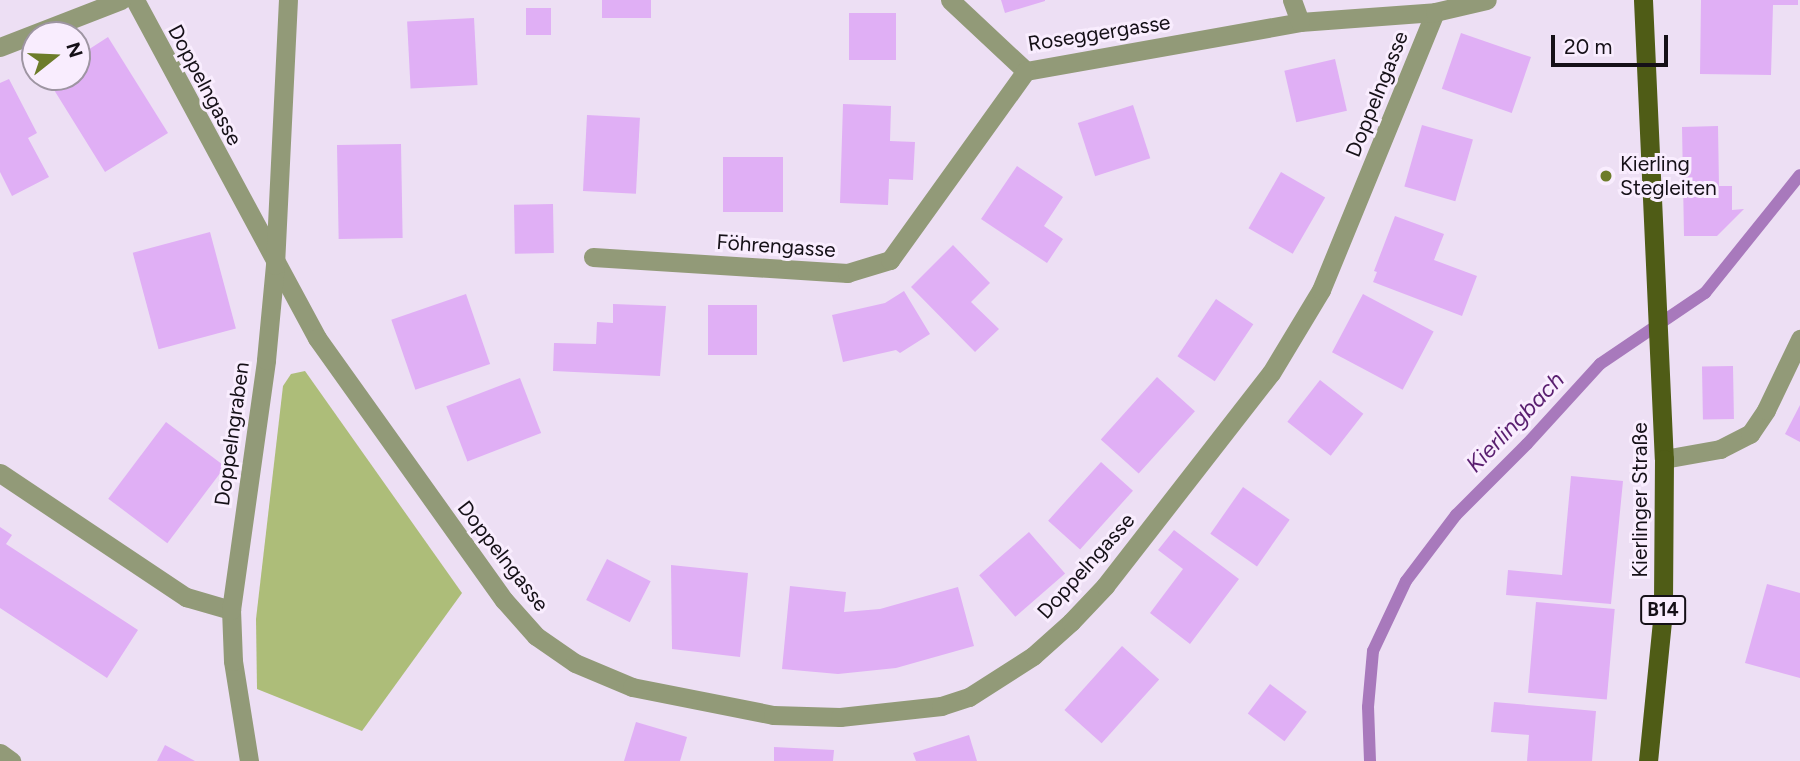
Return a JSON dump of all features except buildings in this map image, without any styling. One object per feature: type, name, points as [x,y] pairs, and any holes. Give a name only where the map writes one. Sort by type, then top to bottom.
[{"type":"main road","name":"Kierlinger Straße","points":[[1643,0],[1664,459],[1663,611],[1648,761]]},
{"type":"street","points":[[0,47],[121,0]]},
{"type":"street","name":"Doppelngasse","points":[[135,0],[275,265],[317,338],[504,600],[536,636],[575,663],[632,687],[773,715],[840,717],[941,706],[969,697],[993,684],[1071,622],[1105,586],[1271,373],[1321,290],[1435,12]]},
{"type":"street","points":[[275,265],[288,0]]},
{"type":"street","name":"Roseggergasse","points":[[950,0],[1026,71],[1300,22],[1435,12],[1487,0]]},
{"type":"street","points":[[1292,0],[1300,22]]},
{"type":"street","name":"Föhrengasse","points":[[593,257],[848,273],[890,260],[1026,71]]},
{"type":"street","name":"Doppelngraben","points":[[248,761],[233,661],[231,610],[266,360],[275,265]]},
{"type":"street","points":[[1664,459],[1720,449],[1749,433],[1766,410],[1800,339]]},
{"type":"street","points":[[0,473],[186,597],[231,610]]},
{"type":"street","points":[[0,753],[10,761]]},
{"type":"green space","points":[[305,371],[462,593],[362,731],[257,689],[256,619],[283,386],[291,374]]},
{"type":"waterway","name":"Kierlingbach","points":[[1370,761],[1368,707],[1373,651],[1406,581],[1456,515],[1527,444],[1600,364],[1705,293],[1800,175]]},
{"type":"place","name":"Kierling Stegleiten","points":[[1606,176]]}]
